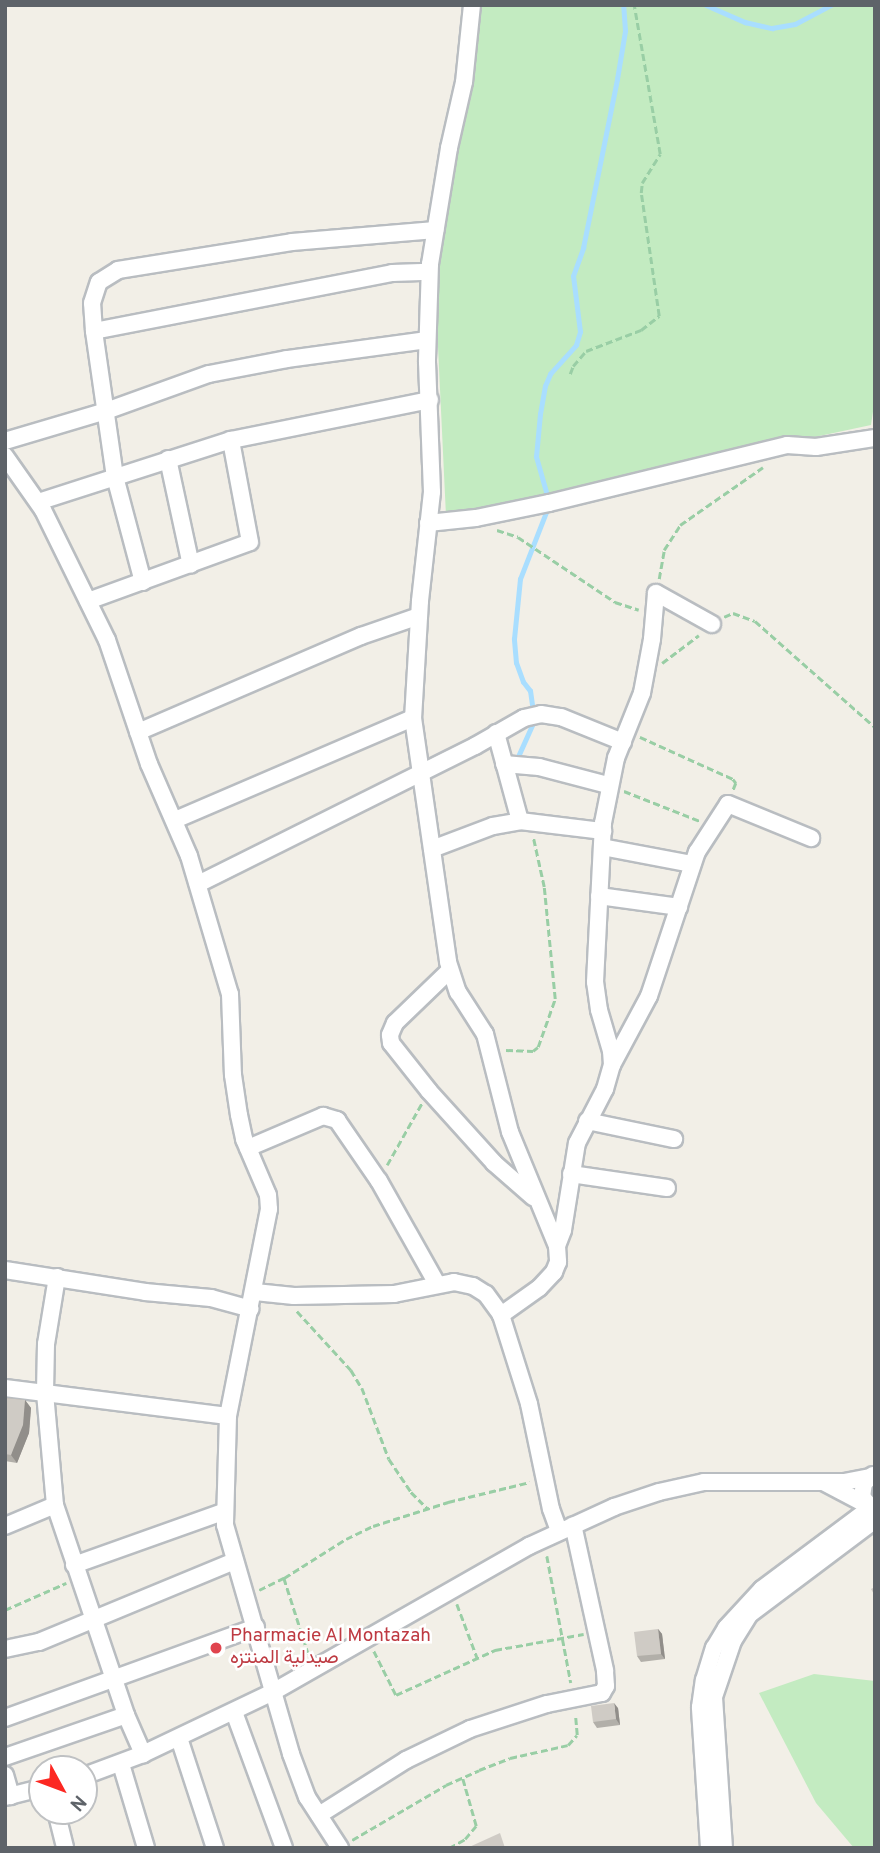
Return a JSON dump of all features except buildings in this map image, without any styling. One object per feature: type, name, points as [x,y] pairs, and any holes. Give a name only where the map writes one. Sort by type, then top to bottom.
[{"type":"street","points":[[472,5],[464,82],[449,148],[429,272],[427,340],[432,492],[419,616],[414,718],[450,970],[458,992],[485,1034],[495,1083],[510,1132],[557,1246],[558,1262],[554,1272],[539,1288],[500,1315]]},
{"type":"street","points":[[142,582],[116,477],[94,331],[95,290],[107,275],[118,270],[292,242],[435,230]]},
{"type":"street","points":[[94,331],[392,274],[429,272]]},
{"type":"street","points":[[5,441],[106,411],[209,374],[287,359],[427,340]]},
{"type":"street","points":[[38,502],[231,440],[429,400]]},
{"type":"street","points":[[428,523],[476,518],[786,445],[816,447],[875,438]]},
{"type":"street","points":[[88,601],[244,545],[251,539],[231,440]]},
{"type":"street","points":[[5,456],[38,502],[107,640],[149,764],[175,820],[198,884],[230,994],[233,1075],[248,1148],[268,1195],[269,1209],[255,1292],[228,1416],[223,1512],[234,1561],[247,1595],[300,1778],[340,1848]]},
{"type":"street","points":[[168,459],[191,565]]},
{"type":"street","points":[[612,1065],[595,982],[608,785],[646,676],[656,611],[656,593],[712,624]]},
{"type":"street","points":[[138,732],[361,636],[419,616]]},
{"type":"street","points":[[198,884],[420,774],[524,718],[541,714],[561,717],[625,737]]},
{"type":"street","points":[[175,820],[414,718]]},
{"type":"street","points":[[496,733],[503,764],[523,821]]},
{"type":"street","points":[[503,764],[548,769],[608,785]]},
{"type":"street","points":[[557,1246],[563,1230],[577,1143],[605,1089],[612,1065],[649,996],[692,864],[713,825],[728,804],[811,838]]},
{"type":"street","points":[[432,849],[493,825],[523,821],[603,839],[692,864]]},
{"type":"street","points":[[599,896],[680,907]]},
{"type":"street","points":[[450,970],[395,1023],[390,1035],[398,1054],[429,1091],[494,1163],[535,1198]]},
{"type":"street","points":[[248,1148],[313,1120],[331,1117],[344,1127],[379,1181],[437,1284]]},
{"type":"street","points":[[587,1121],[674,1139]]},
{"type":"street","points":[[571,1174],[667,1188]]},
{"type":"street","points":[[5,1270],[145,1292],[211,1298],[251,1309]]},
{"type":"street","points":[[57,1277],[46,1344],[46,1393],[55,1504],[126,1715],[143,1754]]},
{"type":"street","points":[[255,1292],[294,1296],[394,1294],[454,1282],[479,1289],[496,1304],[529,1404],[551,1509],[566,1528],[598,1633],[606,1686],[600,1694],[547,1704],[470,1729],[406,1760],[319,1815]]},
{"type":"street","points":[[5,1388],[228,1416]]},
{"type":"street","points":[[98,1771],[121,1764],[234,1712],[566,1528],[625,1503],[684,1485],[742,1480],[823,1482],[872,1475]]},
{"type":"street","points":[[871,1511],[862,1489],[872,1475]]},
{"type":"street","points":[[823,1482],[871,1511]]},
{"type":"street","points":[[5,1526],[55,1504]]},
{"type":"street","points":[[709,1848],[701,1707],[704,1680],[714,1648],[726,1628],[762,1589],[871,1511]]},
{"type":"street","points":[[724,1848],[715,1697],[733,1641],[750,1614],[871,1511]]},
{"type":"street","points":[[76,1571],[223,1512]]},
{"type":"street","points":[[5,1649],[39,1642],[234,1561]]},
{"type":"street","points":[[5,1718],[256,1627]]},
{"type":"street","points":[[234,1712],[284,1848]]},
{"type":"street","points":[[5,1756],[126,1715]]},
{"type":"street","points":[[179,1738],[215,1848]]},
{"type":"street","points":[[121,1764],[146,1848]]},
{"type":"street","points":[[5,1775],[8,1796],[28,1791]]},
{"type":"street","points":[[59,1825],[65,1848]]},
{"type":"path","points":[[570,374],[572,366],[586,351],[641,330],[659,316],[642,219],[641,193],[642,183],[660,154],[634,5]]},
{"type":"path","points":[[656,593],[664,550],[680,525],[754,477],[786,445]]},
{"type":"path","points":[[476,518],[488,527],[518,537],[572,576],[615,602],[631,609],[656,611]]},
{"type":"path","points":[[646,676],[712,624],[733,612],[748,616],[875,727]]},
{"type":"path","points":[[625,737],[733,779],[736,785],[728,804]]},
{"type":"path","points":[[608,785],[713,825]]},
{"type":"path","points":[[489,1049],[533,1051],[543,1037],[555,999],[544,887],[531,832],[523,821]]},
{"type":"path","points":[[379,1181],[429,1091]]},
{"type":"path","points":[[294,1296],[298,1313],[319,1332],[351,1370],[362,1388],[389,1459],[411,1492],[428,1508]]},
{"type":"path","points":[[247,1595],[284,1578],[346,1539],[373,1526],[428,1508],[546,1479]]},
{"type":"path","points":[[5,1610],[76,1571]]},
{"type":"path","points":[[284,1578],[313,1669]]},
{"type":"path","points":[[452,1591],[478,1657]]},
{"type":"path","points":[[369,1638],[385,1678],[396,1695],[478,1657],[510,1646],[598,1633]]},
{"type":"path","points":[[449,1848],[465,1839],[476,1826],[462,1777]]},
{"type":"green space","points":[[480,5],[875,5],[875,398],[871,425],[446,516],[435,283],[451,172],[474,81]]},
{"type":"green space","points":[[814,1674],[875,1681],[875,1848],[854,1848],[816,1803],[759,1693]]},
{"type":"waterway","points":[[548,499],[536,457],[540,414],[550,374],[576,345],[580,332],[573,276],[583,248],[617,79],[625,31],[623,5]]},
{"type":"waterway","points":[[706,5],[745,22],[772,28],[795,24],[831,5]]},
{"type":"waterway","points":[[533,712],[530,691],[523,682],[516,663],[514,639],[520,579],[548,507]]},
{"type":"waterway","points":[[516,761],[534,721]]},
{"type":"place","name":"Pharmacie Al Montazah صيدلية المنتزه","points":[[216,1648]]}]
